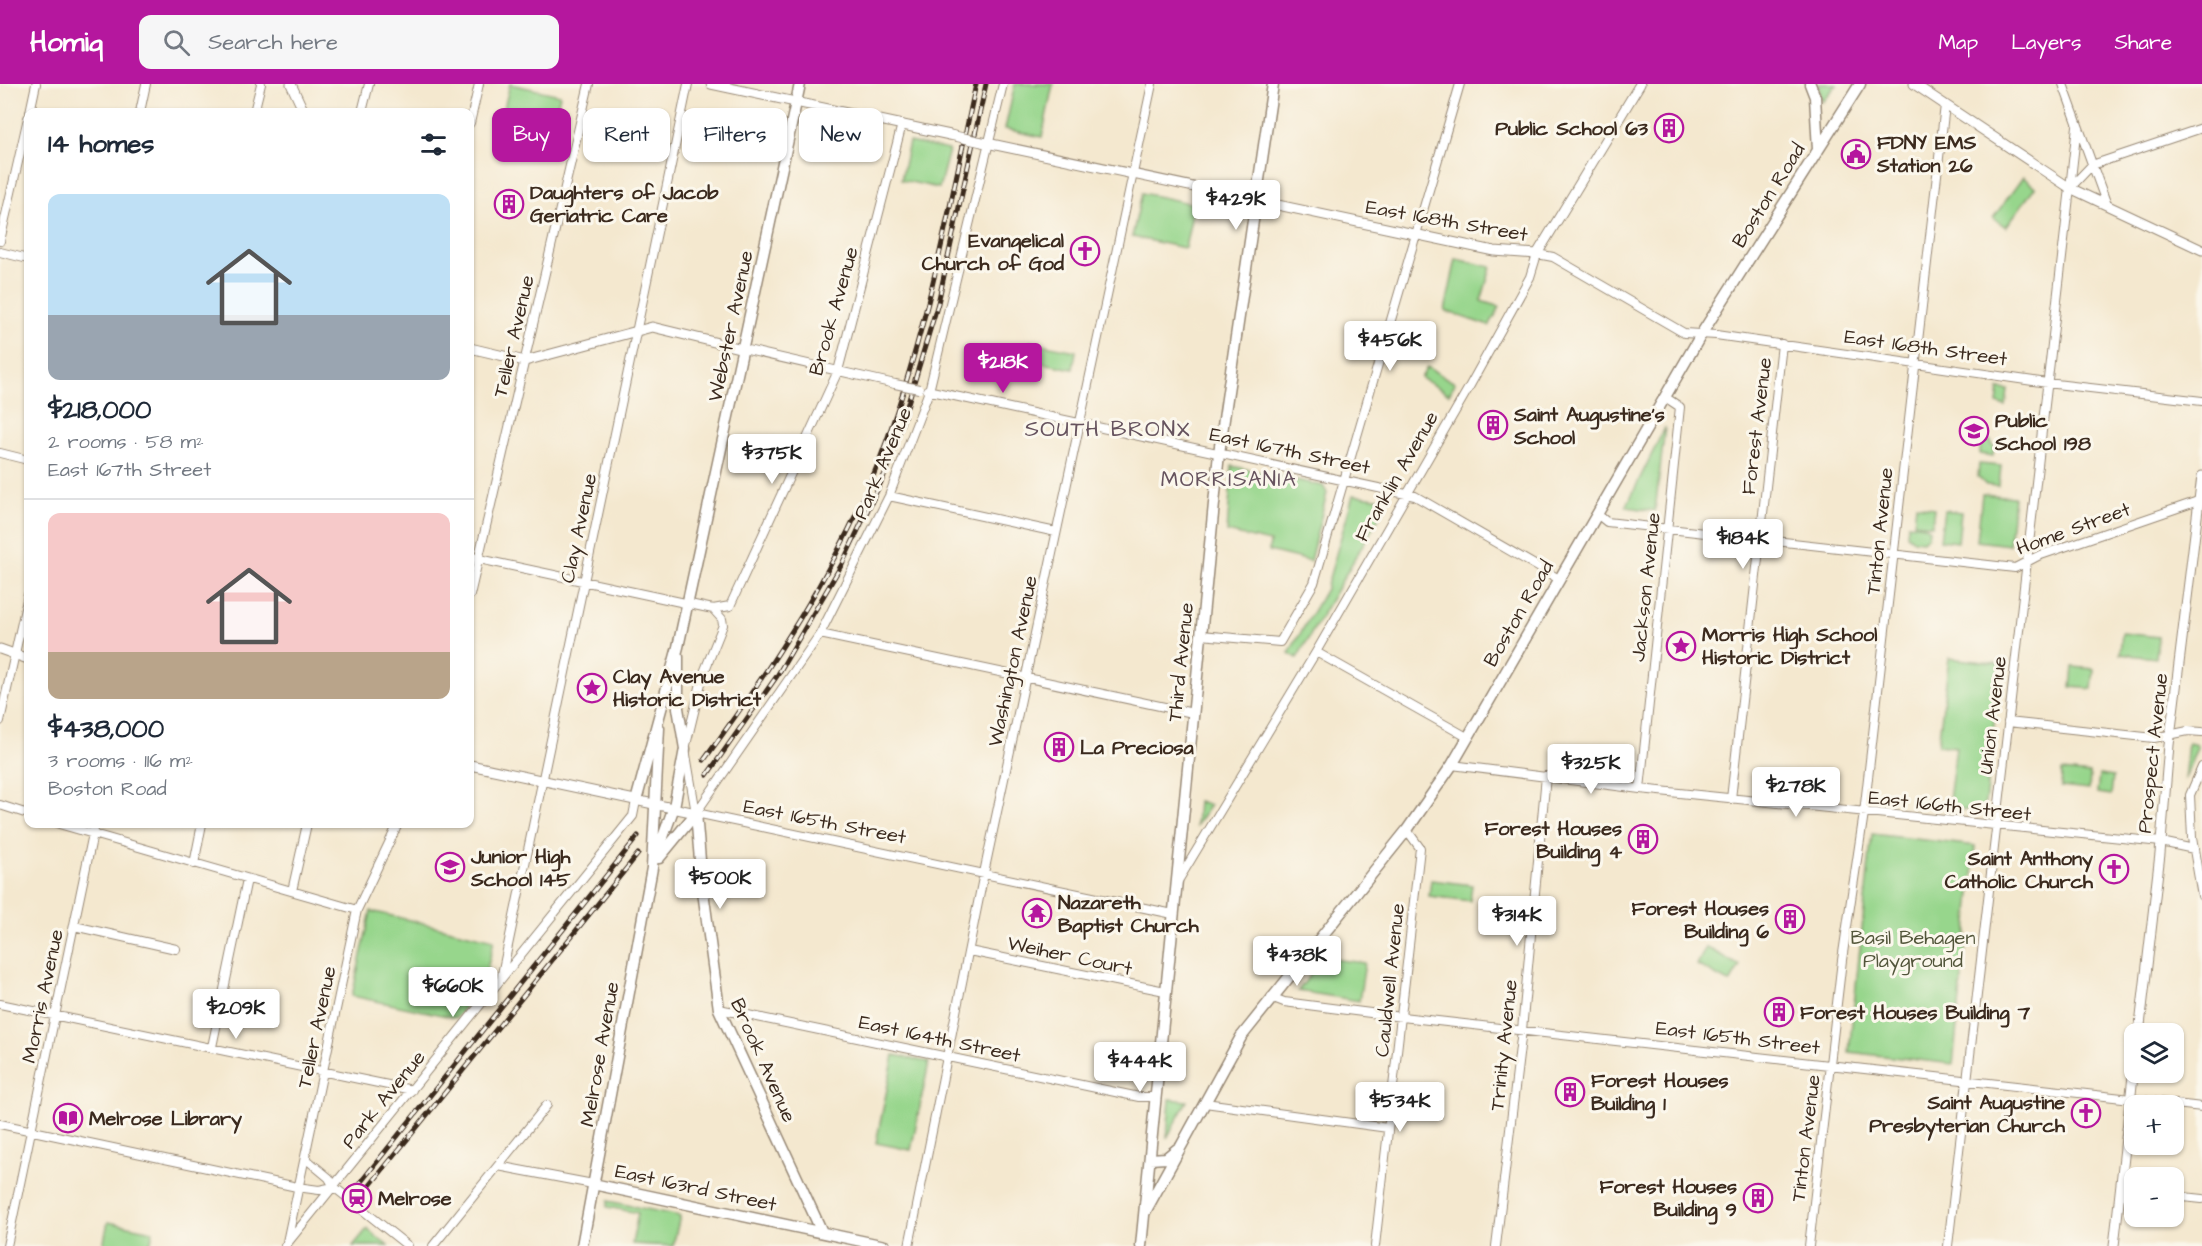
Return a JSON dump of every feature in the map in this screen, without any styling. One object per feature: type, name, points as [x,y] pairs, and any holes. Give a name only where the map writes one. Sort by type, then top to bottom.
[{"type":"main road","name":"Webster Avenue","points":[[636,801],[678,646],[800,84]]},
{"type":"main road","name":"Third Avenue","points":[[1141,1246],[1219,453],[1254,200],[1273,84]]},
{"type":"main road","points":[[1810,84],[1815,97],[1818,150]]},
{"type":"main road","name":"Boston Road","points":[[1145,1212],[1241,1037],[1407,830],[1452,765],[1702,333],[1860,84]]},
{"type":"main road","name":"Webster Avenue","points":[[674,807],[685,749],[678,708],[678,646]]},
{"type":"main road","name":"Webster Avenue","points":[[654,803],[657,793],[660,712]]},
{"type":"main road","name":"Melrose Avenue","points":[[582,1246],[652,867],[654,803]]},
{"type":"main road","name":"Melrose Avenue","points":[[652,867],[674,807]]},
{"type":"main road","points":[[652,867],[696,813]]},
{"type":"main road","name":"Brook Avenue","points":[[696,813],[702,884],[719,1009],[822,1232]]},
{"type":"main road","name":"Boston Road","points":[[1150,1159],[1166,1158],[1183,1142]]},
{"type":"main road","name":"East 163rd Street","points":[[594,1184],[885,1246]]},
{"type":"street","points":[[31,108],[36,84]]},
{"type":"street","points":[[141,108],[146,84]]},
{"type":"street","points":[[255,108],[261,84]]},
{"type":"street","points":[[291,84],[302,108]]},
{"type":"street","points":[[363,108],[369,84]]},
{"type":"street","points":[[473,108],[479,84]]},
{"type":"street","name":"Teller Avenue","points":[[474,577],[589,84]]},
{"type":"street","name":"Clay Avenue","points":[[501,979],[688,84]]},
{"type":"street","name":"East 168th Street","points":[[711,84],[1416,235],[1494,251],[1554,257],[1684,333],[1702,333],[2047,383],[2202,401]]},
{"type":"street","name":"Park Avenue","points":[[696,813],[820,634],[889,496],[929,391],[986,143],[1003,84]]},
{"type":"street","name":"Washington Avenue","points":[[909,1246],[984,873],[1152,84]]},
{"type":"street","points":[[1201,636],[1280,642],[1314,583],[1460,84]]},
{"type":"street","name":"Franklin Avenue","points":[[1177,882],[1316,652],[1530,277],[1536,254],[1640,84]]},
{"type":"street","points":[[1914,84],[2070,188],[2202,250]]},
{"type":"street","name":"Union Avenue","points":[[2063,84],[2107,205]]},
{"type":"street","name":"Tinton Avenue","points":[[1809,1246],[1830,1066],[1864,813],[1945,105]]},
{"type":"street","name":"Brook Avenue","points":[[712,609],[723,609],[731,604],[838,371],[902,124]]},
{"type":"street","name":"Union Avenue","points":[[1948,1246],[2077,125]]},
{"type":"street","points":[[2070,188],[2092,165],[2202,128]]},
{"type":"street","points":[[0,241],[24,136]]},
{"type":"street","points":[[0,252],[24,258]]},
{"type":"street","name":"East 167th Street","points":[[474,349],[525,361],[652,327],[895,384],[1415,496],[1559,579]]},
{"type":"street","name":"Forest Avenue","points":[[1731,799],[1782,344]]},
{"type":"street","name":"Jackson Avenue","points":[[1640,789],[1680,407],[1665,397]]},
{"type":"street","points":[[0,453],[24,459]]},
{"type":"street","name":"Prospect Avenue","points":[[2140,1023],[2161,842],[2170,736],[2202,476]]},
{"type":"street","points":[[889,496],[1056,532]]},
{"type":"street","name":"Home Street","points":[[1597,514],[1607,522],[2015,568],[2038,556],[2200,500]]},
{"type":"street","points":[[474,558],[712,609]]},
{"type":"street","name":"Brook Avenue","points":[[696,813],[685,749],[703,675],[723,625],[722,619],[712,609]]},
{"type":"street","points":[[0,721],[24,613]]},
{"type":"street","points":[[820,634],[1193,713]]},
{"type":"street","points":[[0,649],[24,657]]},
{"type":"street","points":[[1316,652],[1467,737]]},
{"type":"street","points":[[2008,722],[2154,738],[2188,731],[2202,732]]},
{"type":"street","name":"East 166th Street","points":[[1452,765],[1731,799],[2161,842],[2194,849]]},
{"type":"street","name":"East 165th Street","points":[[474,766],[1173,914]]},
{"type":"street","points":[[2202,767],[2190,795],[2194,849],[2202,896]]},
{"type":"street","name":"Trinity Avenue","points":[[1496,1246],[1522,1030],[1546,776]]},
{"type":"street","name":"Park Avenue","points":[[286,1245],[633,816],[636,801]]},
{"type":"street","points":[[0,805],[24,813]]},
{"type":"street","points":[[73,828],[357,910]]},
{"type":"street","name":"Morris Avenue","points":[[7,1246],[94,828]]},
{"type":"street","points":[[194,864],[201,828]]},
{"type":"street","points":[[292,891],[306,828]]},
{"type":"street","name":"Teller Avenue","points":[[286,1245],[357,910],[396,828]]},
{"type":"street","name":"Cauldwell Avenue","points":[[1375,1246],[1420,848],[1407,830]]},
{"type":"street","points":[[212,1047],[247,879]]},
{"type":"street","points":[[74,926],[176,949]]},
{"type":"street","name":"Weiher Court","points":[[969,951],[1165,992]]},
{"type":"street","name":"East 165th Street","points":[[1271,997],[1284,1002],[1402,1017],[2124,1099]]},
{"type":"street","points":[[0,1004],[412,1090]]},
{"type":"street","name":"East 164th Street","points":[[719,1009],[948,1055],[1139,1097],[1154,1097]]},
{"type":"street","points":[[1204,1103],[1388,1128]]},
{"type":"street","points":[[432,1246],[547,1105]]},
{"type":"street","name":"East 165th Street","points":[[2184,1105],[2202,1107]]},
{"type":"street","points":[[0,1124],[297,1187],[319,1190],[334,1187]]},
{"type":"street","points":[[2114,1246],[2124,1155]]},
{"type":"street","points":[[305,1158],[328,1178],[334,1187],[408,1246]]},
{"type":"street","name":"East 163rd Street","points":[[498,1166],[594,1184]]},
{"type":"street","points":[[2120,1190],[2124,1191]]},
{"type":"street","points":[[2184,1197],[2202,1199]]},
{"type":"green space","points":[[510,84],[560,95],[557,108],[504,108]]},
{"type":"green space","points":[[1015,84],[1053,84],[1042,137],[1005,129]]},
{"type":"green space","points":[[1818,84],[1837,84],[1822,102]]},
{"type":"green space","points":[[909,142],[949,150],[939,188],[901,180]]},
{"type":"green space","points":[[2023,177],[2035,187],[2006,227],[1993,218]]},
{"type":"green space","points":[[1142,193],[1194,204],[1185,248],[1132,237]]},
{"type":"green space","points":[[1456,259],[1491,267],[1481,301],[1500,307],[1489,326],[1445,311]]},
{"type":"green space","points":[[1030,342],[1076,351],[1073,369],[1027,360]]},
{"type":"green space","points":[[1427,367],[1455,383],[1449,394],[1421,378]]},
{"type":"green space","points":[[1999,389],[2008,390],[2006,406],[1997,403]]},
{"type":"green space","points":[[1665,427],[1655,511],[1626,507]]},
{"type":"green space","points":[[1981,440],[1991,441],[1991,445],[1994,446],[1993,456],[1980,454]]},
{"type":"green space","points":[[1979,464],[2001,466],[1999,486],[1986,485],[1978,477]]},
{"type":"green space","points":[[1232,466],[1323,486],[1327,493],[1310,561],[1269,551],[1270,542],[1227,532]]},
{"type":"green space","points":[[1982,494],[2014,497],[2009,545],[1977,541]]},
{"type":"green space","points":[[1353,495],[1383,499],[1386,505],[1297,658],[1289,653],[1326,589]]},
{"type":"green space","points":[[1916,505],[1934,508],[1932,525],[1914,523]]},
{"type":"green space","points":[[1944,510],[1961,512],[1958,542],[1940,540]]},
{"type":"green space","points":[[1908,524],[1925,526],[1929,529],[1928,536],[1923,541],[1914,540],[1907,535]]},
{"type":"green space","points":[[2122,633],[2158,637],[2156,658],[2120,654]]},
{"type":"green space","points":[[1949,658],[2001,664],[1984,812],[1948,808],[1956,747],[1938,745]]},
{"type":"green space","points":[[2073,667],[2094,669],[2092,689],[2071,687]]},
{"type":"green space","points":[[2188,743],[2198,745],[2184,780]]},
{"type":"green space","points":[[2062,771],[2090,774],[2089,790],[2061,787]]},
{"type":"green space","points":[[2099,775],[2113,777],[2111,795],[2097,793]]},
{"type":"green space","points":[[1198,801],[1210,805],[1196,826]]},
{"type":"green space","name":"Basil Behagen Playground","points":[[1872,834],[1976,846],[1953,1064],[1849,1052]]},
{"type":"green space","points":[[1431,880],[1472,885],[1470,901],[1429,896]]},
{"type":"green space","points":[[371,911],[494,940],[484,982],[456,1018],[352,996]]},
{"type":"green space","points":[[1706,947],[1740,966],[1730,983],[1697,965]]},
{"type":"green space","points":[[1323,958],[1365,963],[1359,1001],[1298,991]]},
{"type":"green space","points":[[894,1055],[929,1062],[911,1150],[876,1143]]},
{"type":"green space","points":[[1170,1099],[1187,1101],[1167,1138]]},
{"type":"green space","points":[[608,1201],[680,1216],[673,1246],[632,1244],[638,1213],[607,1207]]},
{"type":"green space","points":[[108,1222],[153,1231],[150,1246],[103,1246]]},
{"type":"green space","points":[[367,1229],[388,1246],[353,1246]]},
{"type":"railway","points":[[704,760],[802,615],[844,539],[880,459],[911,367],[946,226],[976,84]]},
{"type":"railway","points":[[707,775],[777,676],[842,564],[890,463],[938,303],[986,84]]},
{"type":"railway","points":[[356,1188],[638,836]]},
{"type":"railway","points":[[363,1194],[638,854]]},
{"type":"place","name":"Public School 63","points":[[1669,128]]},
{"type":"place","name":"FDNY EMS Station 26","points":[[1856,154]]},
{"type":"place","name":"Daughters of Jacob Geriatric Care","points":[[509,204]]},
{"type":"place","name":"Evangelical Church of God","points":[[1085,251]]},
{"type":"place","name":"Saint Augustine's School","points":[[1493,425]]},
{"type":"place","name":"Public School 198","points":[[1974,431]]},
{"type":"place","name":"Morris High School Historic District","points":[[1681,646]]},
{"type":"place","name":"Clay Avenue Historic District","points":[[592,688]]},
{"type":"place","name":"La Preciosa","points":[[1059,747]]},
{"type":"place","name":"Forest Houses Building 4","points":[[1643,839]]},
{"type":"place","name":"Junior High School 145","points":[[450,867]]},
{"type":"place","name":"Saint Anthony Catholic Church","points":[[2114,869]]},
{"type":"place","name":"Nazareth Baptist Church","points":[[1037,913]]},
{"type":"place","name":"Forest Houses Building 6","points":[[1790,919]]},
{"type":"place","name":"Forest Houses Building 7","points":[[1779,1012]]},
{"type":"place","name":"Forest Houses Building 1","points":[[1570,1092]]},
{"type":"place","name":"Saint Augustine Presbyterian Church","points":[[2086,1113]]},
{"type":"place","name":"Melrose Library","points":[[68,1118]]},
{"type":"place","name":"Melrose","points":[[357,1198]]},
{"type":"place","name":"Forest Houses Building 9","points":[[1758,1198]]},
{"type":"district","name":"SOUTH BRONX","points":[[1108,428]]},
{"type":"district","name":"MORRISANIA","points":[[1229,479]]}]
